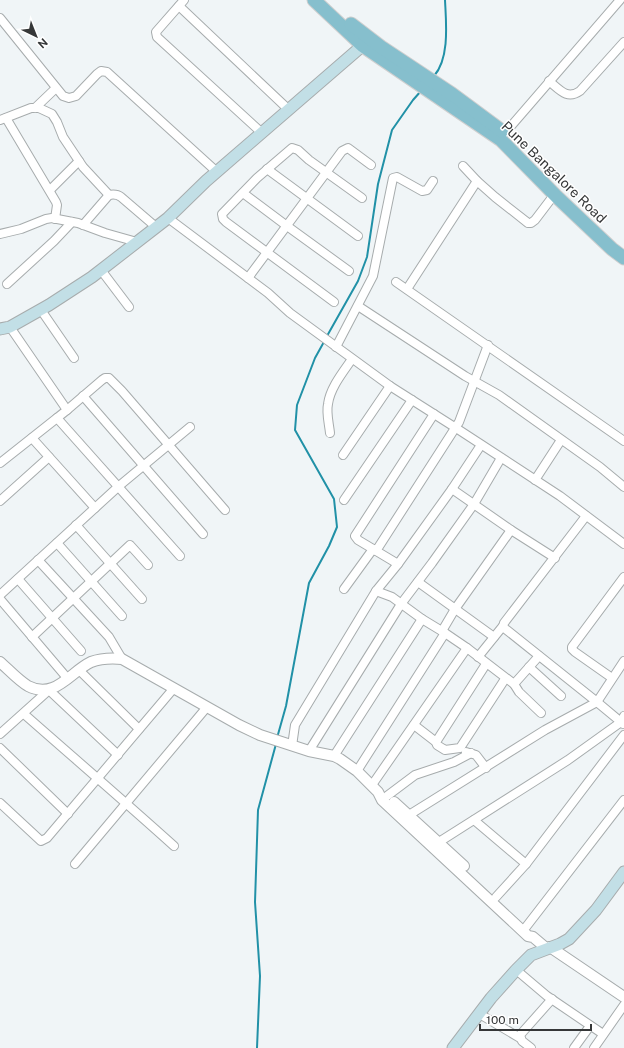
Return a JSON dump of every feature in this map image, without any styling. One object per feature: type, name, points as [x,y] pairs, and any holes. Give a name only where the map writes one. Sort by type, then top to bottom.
[{"type":"main road","points":[[314,0],[366,43],[440,92]]},
{"type":"main road","points":[[326,0],[353,26],[366,43]]},
{"type":"main road","points":[[5,328],[41,310],[86,281],[168,218],[217,172],[366,43]]},
{"type":"main road","name":"Pune Bangalore Road","points":[[440,92],[485,117],[505,133],[545,179],[554,195],[594,227],[624,247]]},
{"type":"main road","name":"Pune Bangalore Road","points":[[440,92],[501,140],[571,202],[624,258]]},
{"type":"main road","points":[[459,1048],[499,989],[531,955],[569,939],[596,910],[624,872]]},
{"type":"main road","points":[[459,1048],[483,1016],[545,949]]},
{"type":"street","points":[[505,133],[620,0]]},
{"type":"street","points":[[262,133],[157,37],[156,32],[181,3],[289,110]]},
{"type":"street","points":[[0,18],[63,96],[72,98],[76,96],[98,74],[101,72],[107,72],[217,172]]},
{"type":"street","points":[[549,81],[568,95],[574,95],[624,42]]},
{"type":"street","points":[[35,108],[56,88]]},
{"type":"street","points":[[55,219],[57,205],[50,190],[3,119],[31,108],[46,110],[55,118],[64,137],[83,167],[109,195],[117,195],[156,227]]},
{"type":"street","points":[[334,302],[226,222],[222,216],[223,212],[242,192],[292,148],[298,150],[362,198]]},
{"type":"street","points":[[248,278],[345,148],[352,150],[371,165]]},
{"type":"street","points":[[50,190],[79,161]]},
{"type":"street","points":[[463,166],[478,181],[528,223],[535,220],[554,195]]},
{"type":"street","points":[[267,169],[358,236]]},
{"type":"street","points":[[333,345],[358,306],[373,276],[392,178],[397,177],[422,191],[427,190],[433,181]]},
{"type":"street","points":[[407,289],[478,181]]},
{"type":"street","points":[[242,192],[349,271]]},
{"type":"street","points":[[83,225],[109,195]]},
{"type":"street","points":[[168,218],[268,293],[290,313],[390,386],[535,480],[623,541]]},
{"type":"street","points":[[0,234],[21,229],[46,219],[55,219],[83,225],[105,234],[137,242]]},
{"type":"street","points":[[7,284],[54,241],[72,222]]},
{"type":"street","points":[[101,270],[129,307]]},
{"type":"street","points":[[396,282],[624,441]]},
{"type":"street","points":[[358,306],[475,382],[499,395],[600,467],[624,487]]},
{"type":"street","points":[[41,310],[74,358]]},
{"type":"street","points":[[5,328],[67,410]]},
{"type":"street","points":[[344,589],[374,550],[456,428],[488,345]]},
{"type":"street","points":[[330,433],[328,409],[330,395],[352,359]]},
{"type":"street","points":[[0,463],[102,380],[108,378],[122,391],[225,510]]},
{"type":"street","points":[[343,455],[390,386]]},
{"type":"street","points":[[83,396],[203,534]]},
{"type":"street","points":[[344,500],[412,400]]},
{"type":"street","points":[[398,564],[356,538],[356,533],[434,414]]},
{"type":"street","points":[[57,418],[180,556]]},
{"type":"street","points":[[0,596],[119,486],[190,428]]},
{"type":"street","points":[[32,438],[95,508]]},
{"type":"street","points":[[535,480],[561,440]]},
{"type":"street","points":[[290,745],[295,725],[376,591],[398,564],[452,489],[481,445]]},
{"type":"street","points":[[0,500],[49,457]]},
{"type":"street","points":[[309,751],[401,604],[474,504],[501,458]]},
{"type":"street","points":[[452,489],[511,530],[555,558]]},
{"type":"street","points":[[478,657],[586,516]]},
{"type":"street","points":[[76,525],[142,599]]},
{"type":"street","points":[[358,771],[444,632],[455,608],[511,530]]},
{"type":"street","points":[[57,543],[122,616]]},
{"type":"street","points":[[32,637],[130,545],[148,564]]},
{"type":"street","points":[[38,560],[109,637],[122,659]]},
{"type":"street","points":[[612,678],[575,652],[572,647],[624,577]]},
{"type":"street","points":[[18,579],[82,651]]},
{"type":"street","points":[[418,582],[494,637]]},
{"type":"street","points":[[376,591],[392,597],[422,619],[467,648],[505,679],[514,684],[519,692],[541,713]]},
{"type":"street","points":[[0,599],[68,679]]},
{"type":"street","points":[[334,756],[422,619]]},
{"type":"street","points":[[439,842],[568,760],[623,721],[506,631],[503,626]]},
{"type":"street","points":[[467,648],[414,725],[379,791],[382,800],[411,828],[454,866],[528,936],[533,937]]},
{"type":"street","points":[[514,684],[539,656]]},
{"type":"street","points":[[0,734],[49,690],[68,679],[90,663],[103,658],[122,659],[239,726],[290,745],[309,751],[334,756],[358,771],[439,842],[531,932],[533,937],[545,949],[624,997]]},
{"type":"street","points":[[409,815],[545,730],[597,702],[624,660]]},
{"type":"street","points":[[0,662],[28,686],[38,690],[49,690],[118,755]]},
{"type":"street","points":[[436,742],[486,664]]},
{"type":"street","points":[[529,667],[561,696]]},
{"type":"street","points":[[80,671],[139,729]]},
{"type":"street","points":[[460,748],[505,679]]},
{"type":"street","points":[[0,803],[41,841],[47,838],[98,780],[174,688]]},
{"type":"street","points":[[75,864],[207,707]]},
{"type":"street","points":[[24,714],[174,846]]},
{"type":"street","points":[[414,725],[445,750],[460,748],[476,755],[486,768]]},
{"type":"street","points":[[496,897],[526,864],[624,736]]},
{"type":"street","points":[[0,748],[68,814]]},
{"type":"street","points":[[379,791],[415,775],[454,762],[471,753]]},
{"type":"street","points":[[526,927],[624,800]]},
{"type":"street","points":[[474,820],[526,864]]},
{"type":"street","points":[[521,974],[552,999],[603,1034]]},
{"type":"street","points":[[520,1038],[521,1032],[552,999]]},
{"type":"street","points":[[594,1048],[624,1005]]},
{"type":"street","points":[[483,1016],[520,1038],[531,1048]]},
{"type":"street","points":[[574,1048],[590,1026]]},
{"type":"waterway","points":[[434,76],[443,60],[445,50],[445,0]]},
{"type":"waterway","points":[[327,336],[358,281],[367,257],[378,184],[392,130],[421,91]]},
{"type":"waterway","points":[[277,738],[286,706],[309,583],[329,546],[337,527],[334,499],[295,430],[297,405],[315,358],[325,340]]},
{"type":"waterway","points":[[257,1048],[260,976],[255,902],[258,810],[276,744]]}]
